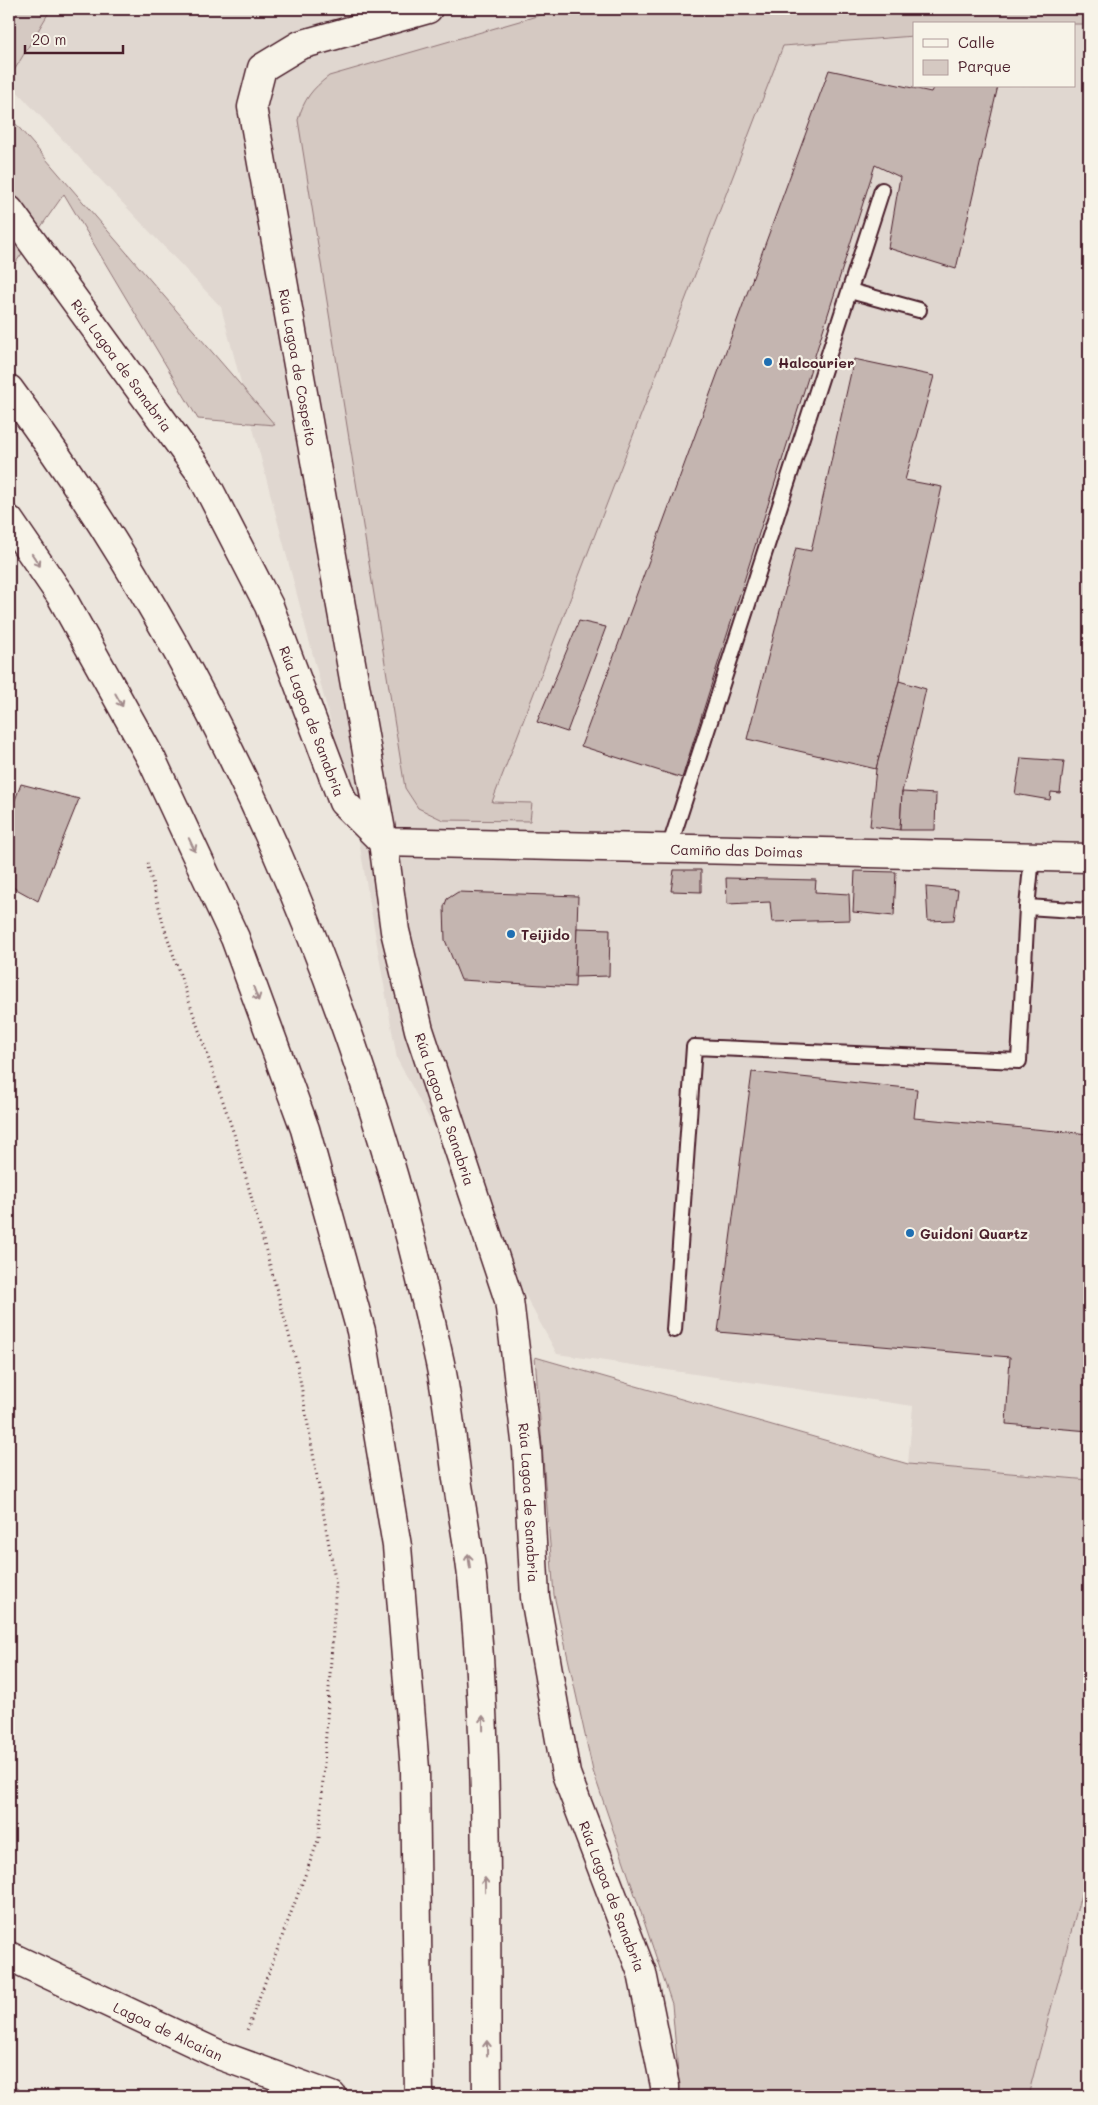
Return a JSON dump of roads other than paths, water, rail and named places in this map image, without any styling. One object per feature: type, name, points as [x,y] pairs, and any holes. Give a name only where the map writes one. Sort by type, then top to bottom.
[{"type":"main road","name":"Rúa Lagoa de Cospeito","points":[[383,842],[252,107],[262,68],[300,45],[428,9]]},
{"type":"main road","name":"Rúa Lagoa de Sanabria","points":[[9,210],[200,472],[269,606],[343,802],[383,842],[396,931],[420,1030],[509,1300],[527,1449],[534,1597],[566,1774],[642,1973],[665,2086],[665,2096]]},
{"type":"main road","points":[[9,389],[40,432],[149,598],[241,772],[320,954],[388,1152],[441,1365],[474,1592],[483,1708],[487,2096]]},
{"type":"main road","points":[[9,520],[61,596],[152,760],[235,938],[305,1129],[361,1331],[397,1546],[409,1692],[414,1770],[419,2096]]},
{"type":"main road","name":"Camiño das Doimas","points":[[383,842],[1089,858]]},
{"type":"main road","name":"Lagoa de Alcaian","points":[[9,1956],[235,2061],[332,2096]]},
{"type":"lane","points":[[669,848],[882,190]]},
{"type":"lane","points":[[850,291],[918,310]]},
{"type":"lane","points":[[674,1330],[694,1047],[1020,1061],[1027,907],[1032,857]]},
{"type":"lane","points":[[1027,907],[1089,911]]},
{"type":"place","name":"Halcourier","points":[[768,362]]},
{"type":"place","name":"Teijido","points":[[511,934]]},
{"type":"place","name":"Guidoni Quartz","points":[[910,1233]]}]
